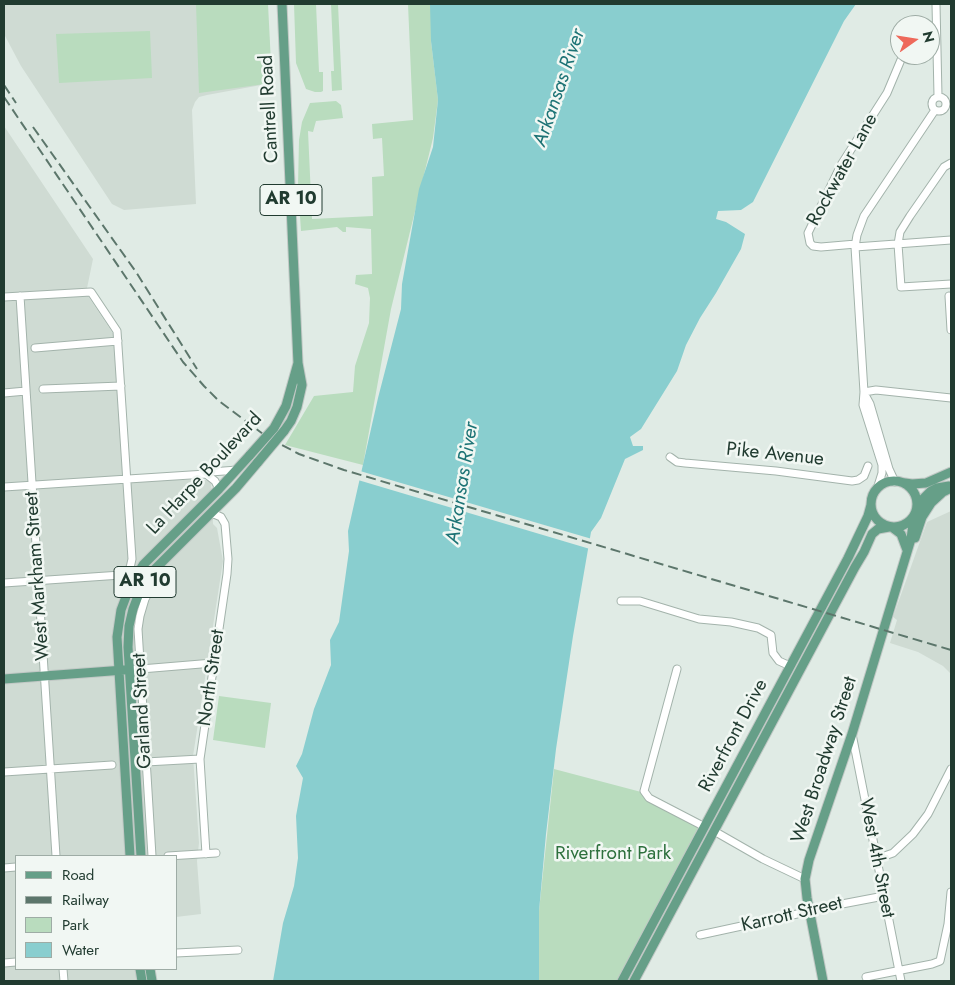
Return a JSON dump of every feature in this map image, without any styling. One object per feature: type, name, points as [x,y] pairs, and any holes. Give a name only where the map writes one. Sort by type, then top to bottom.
[{"type":"main road","name":"Cantrell Road","points":[[282,4],[298,363]]},
{"type":"main road","name":"La Harpe Boulevard","points":[[130,855],[117,637],[118,623],[125,598],[136,574],[151,555],[219,489],[274,428],[286,406],[298,363]]},
{"type":"main road","name":"La Harpe Boulevard","points":[[141,855],[127,636],[133,609],[141,588],[150,574],[162,560],[212,513],[284,431],[293,416],[301,392],[302,385],[298,363]]},
{"type":"main road","points":[[907,552],[901,534],[878,521],[875,516],[871,506],[874,494],[877,489],[886,483],[926,483],[951,472]]},
{"type":"main road","points":[[897,482],[909,487],[915,494],[917,506],[915,514]]},
{"type":"main road","points":[[634,981],[872,534],[878,529],[906,524],[915,514],[922,499],[931,490],[951,487]]},
{"type":"main road","points":[[907,552],[927,509],[943,492],[951,487]]},
{"type":"main road","name":"Riverfront Drive","points":[[622,981],[848,558],[871,506]]},
{"type":"main road","name":"West Broadway Street","points":[[823,981],[805,879],[809,860],[852,734],[911,539],[915,514]]},
{"type":"main road","points":[[4,679],[129,670]]},
{"type":"main road","points":[[704,826],[714,831]]},
{"type":"street","points":[[936,4],[938,96]]},
{"type":"street","name":"Rockwater Lane","points":[[856,245],[813,246],[810,243],[808,233],[841,165],[887,93],[899,65]]},
{"type":"street","points":[[938,96],[944,98],[946,103],[941,111],[935,110],[931,102],[938,96]]},
{"type":"street","points":[[877,489],[881,480],[882,469],[862,405],[864,392],[856,245],[859,227],[864,216],[935,110]]},
{"type":"street","points":[[951,163],[944,167],[914,209],[900,232],[898,244],[901,287],[951,284]]},
{"type":"street","points":[[856,245],[951,240]]},
{"type":"street","points":[[4,298],[91,292],[117,331],[132,559],[129,570],[120,575],[4,583]]},
{"type":"street","name":"West Markham Street","points":[[20,296],[56,855]]},
{"type":"street","points":[[949,296],[951,330]]},
{"type":"street","points":[[35,348],[118,342]]},
{"type":"street","points":[[43,389],[122,386]]},
{"type":"street","points":[[864,392],[876,390],[951,398]]},
{"type":"street","points":[[4,393],[26,391]]},
{"type":"street","points":[[864,392],[870,404],[889,469],[897,482]]},
{"type":"street","name":"Pike Avenue","points":[[670,458],[677,462],[776,471],[852,481],[864,476],[868,466]]},
{"type":"street","points":[[4,487],[206,474],[237,470]]},
{"type":"street","points":[[206,474],[213,479],[219,489]]},
{"type":"street","name":"North Street","points":[[206,854],[200,758],[228,559],[225,524],[220,517],[212,513]]},
{"type":"street","name":"Garland Street","points":[[152,855],[138,629],[145,599],[153,584],[164,572]]},
{"type":"street","points":[[620,600],[640,601],[699,619],[731,622],[758,628],[772,635],[773,653],[779,661],[790,666]]},
{"type":"street","points":[[129,670],[213,664]]},
{"type":"street","points":[[676,669],[644,791],[649,798],[704,826]]},
{"type":"street","name":"West 4th Street","points":[[852,734],[901,981]]},
{"type":"street","points":[[146,762],[200,758]]},
{"type":"street","points":[[4,772],[112,765]]},
{"type":"street","points":[[876,859],[893,853],[909,838],[928,814],[951,768]]},
{"type":"street","points":[[943,786],[951,786]]},
{"type":"street","points":[[714,831],[763,859],[805,879]]},
{"type":"street","points":[[178,855],[216,853]]},
{"type":"street","points":[[866,977],[936,963],[941,957],[948,924],[951,892]]},
{"type":"street","name":"Karrott Street","points":[[700,936],[884,896]]},
{"type":"street","points":[[178,953],[238,950]]},
{"type":"shaded area","points":[[4,4],[267,4],[272,83],[207,95],[199,97],[195,102],[192,110],[196,204],[124,210],[112,204],[21,66],[4,34]]},
{"type":"shaded area","points":[[4,126],[93,259],[86,293],[118,341],[127,479],[211,480],[213,524],[217,528],[223,561],[193,756],[199,843],[197,861],[201,914],[178,917],[178,855],[15,855],[15,970],[138,970],[140,981],[4,981]]},
{"type":"shaded area","points":[[951,511],[951,674],[943,666],[918,652],[890,643],[897,620],[893,617],[927,522]]},
{"type":"green space","points":[[196,4],[268,4],[272,83],[199,93]]},
{"type":"green space","points":[[294,4],[316,4],[319,72],[323,72],[323,91],[321,92],[306,89],[296,63]]},
{"type":"green space","points":[[331,4],[338,4],[342,90],[332,91],[331,71],[334,71]]},
{"type":"green space","points":[[408,4],[431,4],[431,41],[438,100],[433,138],[391,309],[363,465],[285,445],[314,396],[353,392],[355,366],[369,323],[370,298],[368,288],[355,284],[356,275],[372,274],[371,229],[346,227],[346,232],[343,232],[337,227],[301,231],[298,186],[299,140],[302,122],[310,103],[336,101],[341,105],[343,118],[316,121],[313,132],[308,131],[312,219],[373,216],[372,177],[384,176],[382,138],[373,139],[372,124],[413,120]]},
{"type":"green space","points":[[150,31],[152,78],[59,83],[56,34]]},
{"type":"green space","points":[[219,696],[271,703],[265,748],[213,740]]},
{"type":"green space","name":"Riverfront Park","points":[[554,769],[645,793],[703,826],[623,981],[539,981],[539,911]]},
{"type":"water","name":"Arkansas River","points":[[430,4],[856,4],[844,21],[753,202],[741,210],[718,211],[716,219],[726,222],[745,234],[741,249],[700,318],[686,345],[677,371],[641,429],[630,437],[633,446],[643,446],[643,450],[625,459],[601,518],[591,532],[556,749],[546,834],[539,911],[539,981],[273,981],[283,923],[294,886],[298,858],[296,816],[303,778],[296,766],[302,754],[314,709],[331,665],[330,640],[339,622],[349,551],[348,531],[378,398],[401,309],[402,284],[419,189],[433,147],[438,100],[431,41]]},
{"type":"pier","points":[[360,471],[592,539],[590,549],[358,480]]},
{"type":"railway","points":[[4,85],[16,103]]},
{"type":"railway","points":[[4,97],[183,362],[219,401],[267,437],[299,454],[344,470],[951,650]]},
{"type":"railway","points":[[33,127],[136,272],[197,369]]}]
